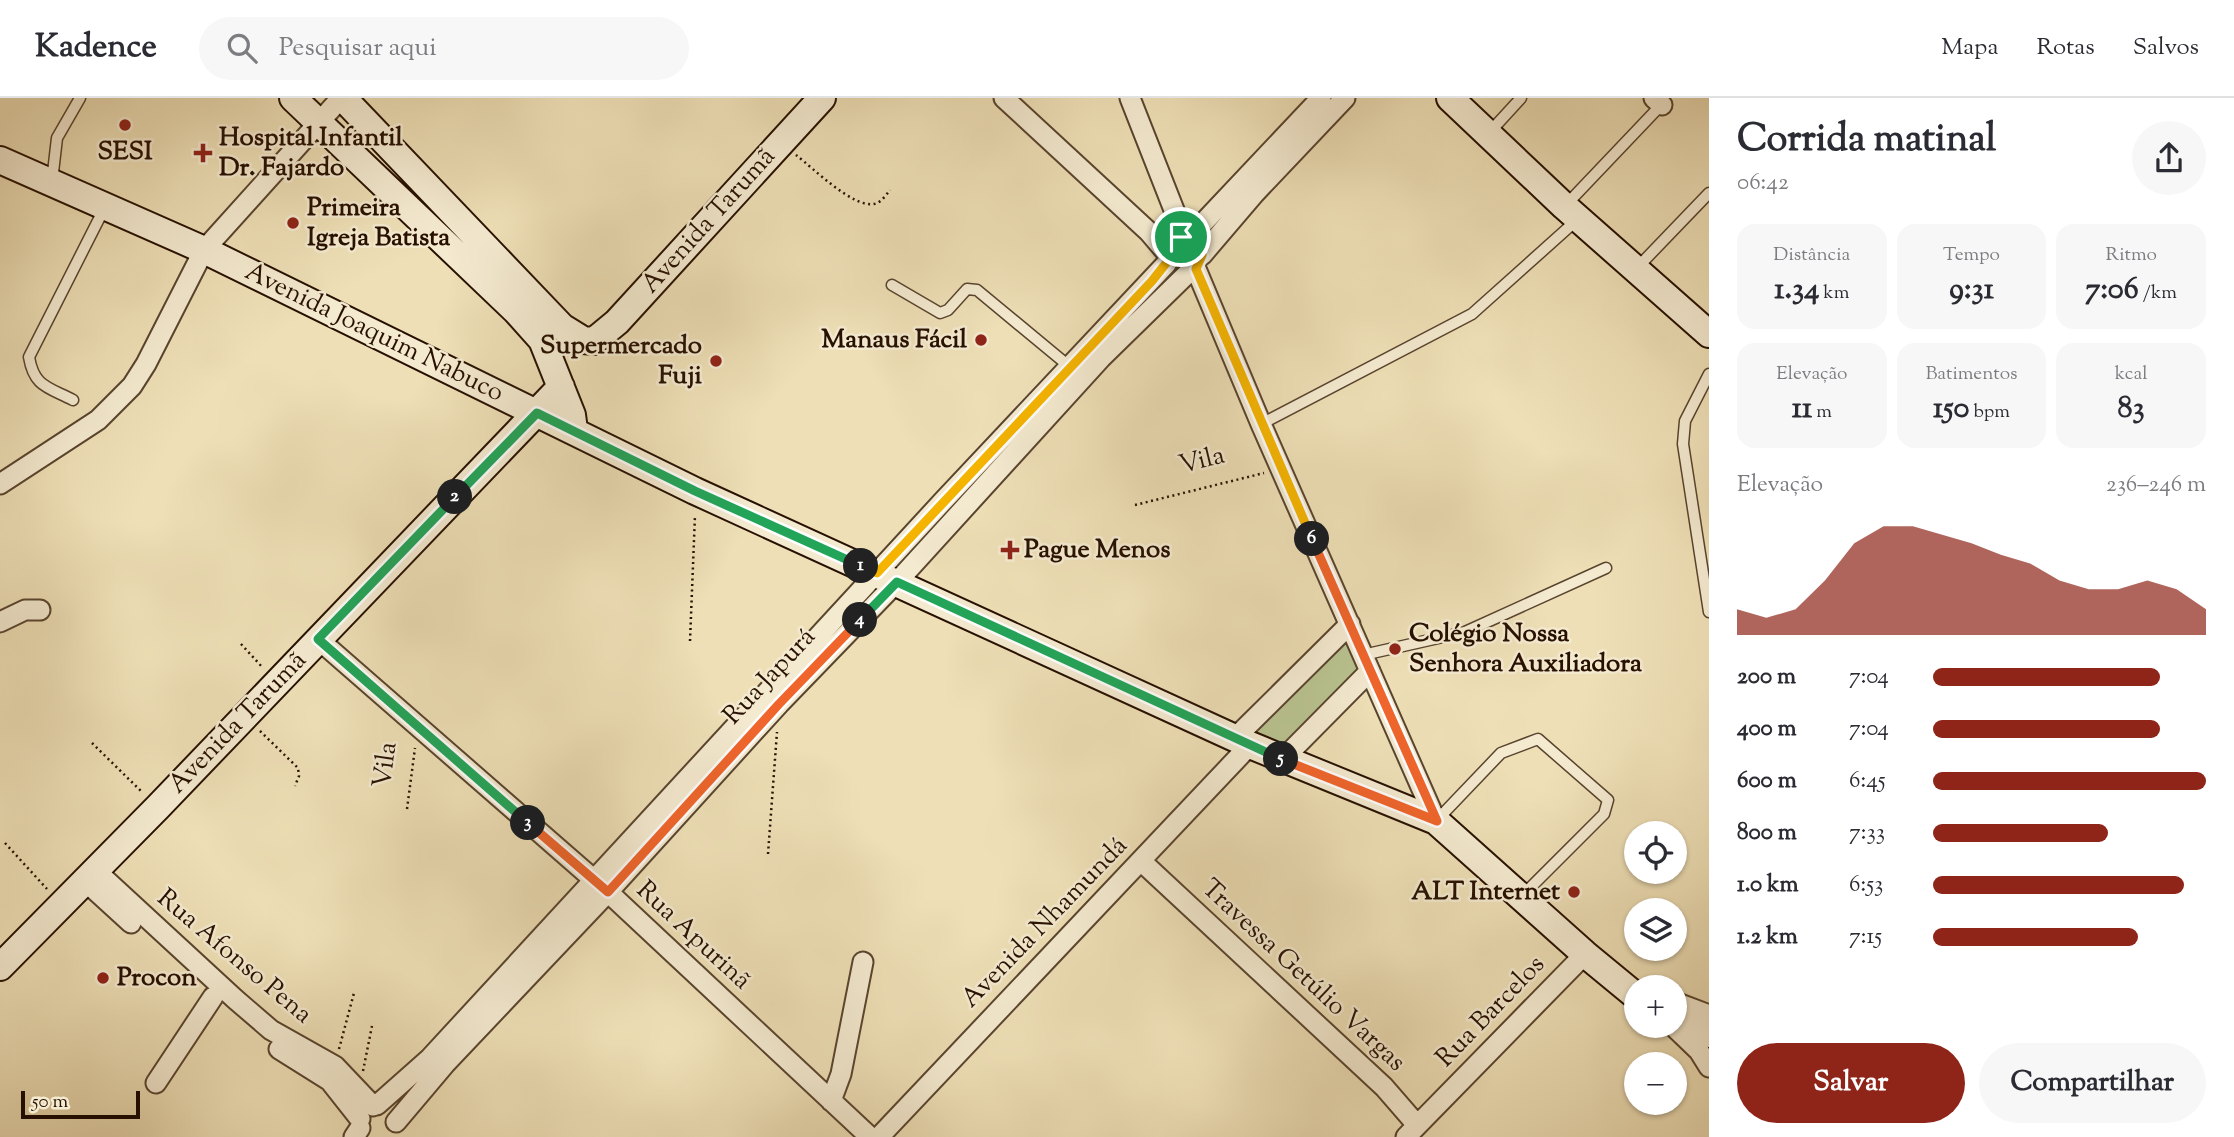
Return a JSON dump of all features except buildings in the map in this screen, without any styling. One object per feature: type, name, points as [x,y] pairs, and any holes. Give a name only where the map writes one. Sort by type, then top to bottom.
[{"type":"main road","points":[[293,98],[542,340],[572,415],[574,430]]},
{"type":"main road","name":"Avenida Tarumã","points":[[342,98],[562,327],[583,340],[594,341],[617,322],[822,98]]},
{"type":"main road","points":[[1450,98],[1709,334]]},
{"type":"main road","name":"Avenida Joaquim Nabuco","points":[[0,160],[204,250],[695,491],[1258,748],[1437,821]]},
{"type":"main road","name":"Avenida Tarumã","points":[[0,967],[158,807],[561,387]]},
{"type":"main road","points":[[1437,821],[1584,954],[1624,983]]},
{"type":"main road","points":[[1687,1024],[1709,1034]]},
{"type":"street","points":[[0,484],[98,420],[132,386],[204,250],[342,98]]},
{"type":"street","points":[[1004,98],[1149,232],[1176,272],[1195,265]]},
{"type":"street","points":[[1130,98],[1185,238],[1200,247],[1195,265],[1261,424],[1437,821]]},
{"type":"street","points":[[1167,257],[1171,242],[1185,238],[1321,98]]},
{"type":"street","name":"Rua Japurá","points":[[396,1131],[445,1064],[601,886],[887,578],[1195,265],[1254,194],[1345,98]]},
{"type":"street","name":"Rua Japurá","points":[[365,1122],[779,704],[1167,257]]},
{"type":"street","points":[[0,622],[25,610],[40,610]]},
{"type":"street","name":"Avenida Nhamundá","points":[[1258,748],[1350,624]]},
{"type":"street","name":"Rua Apurinã","points":[[318,639],[601,886],[870,1137]]},
{"type":"street","name":"Avenida Nhamundá","points":[[879,1137],[1258,748],[1366,663]]},
{"type":"street","name":"Avenida Nhamundá","points":[[892,1137],[1145,864]]},
{"type":"street","name":"Travessa Getúlio Vargas","points":[[1145,864],[1384,1087],[1412,1131]]},
{"type":"street","name":"Rua Afonso Pena","points":[[90,876],[213,997],[330,1081],[365,1122]]},
{"type":"street","name":"Rua Afonso Pena","points":[[90,876],[187,956],[267,1034],[335,1066],[359,1091],[365,1122]]},
{"type":"street","name":"Rua Barcelos","points":[[1412,1131],[1584,954]]},
{"type":"street","points":[[831,1101],[841,1074],[863,962]]},
{"type":"street","points":[[156,1083],[213,997]]},
{"type":"street","points":[[1687,1007],[1709,1015]]},
{"type":"street","points":[[1685,1038],[1699,1051],[1709,1067]]},
{"type":"street","points":[[365,1122],[391,1111],[396,1131]]},
{"type":"lane","points":[[52,182],[57,138],[79,98]]},
{"type":"lane","points":[[1488,134],[1521,98]]},
{"type":"lane","points":[[1261,424],[1375,367],[1472,314],[1572,212],[1661,100]]},
{"type":"lane","points":[[1636,269],[1709,193]]},
{"type":"lane","points":[[73,400],[38,382],[31,374],[29,358],[105,206]]},
{"type":"lane","points":[[892,285],[940,313],[948,310],[967,289],[977,290],[1070,367]]},
{"type":"lane","points":[[1709,374],[1685,421],[1683,444],[1709,612]]},
{"type":"lane","points":[[1366,663],[1465,632],[1606,568]]},
{"type":"lane","points":[[1437,821],[1501,753],[1538,739],[1608,800],[1604,814],[1521,897]]},
{"type":"path","points":[[780,142],[859,202],[872,205],[879,202],[890,190]]},
{"type":"path","name":"Vila","points":[[1135,505],[1281,469]]},
{"type":"path","points":[[690,641],[695,491]]},
{"type":"path","points":[[241,644],[277,683]]},
{"type":"path","points":[[768,854],[779,704]]},
{"type":"path","points":[[245,717],[298,768],[299,776],[295,786]]},
{"type":"path","name":"Vila","points":[[407,809],[418,727]]},
{"type":"path","points":[[92,743],[158,807]]},
{"type":"path","points":[[5,843],[61,905]]},
{"type":"path","points":[[335,1066],[354,993]]},
{"type":"path","points":[[359,1091],[372,1026]]},
{"type":"green space","points":[[1342,631],[1360,671],[1283,753],[1244,736]]},
{"type":"place","name":"SESI","points":[[125,125]]},
{"type":"place","name":"Hospital Infantil Dr. Fajardo","points":[[203,153]]},
{"type":"place","name":"Primeira Igreja Batista","points":[[293,223]]},
{"type":"place","name":"Manaus Fácil","points":[[981,340]]},
{"type":"place","name":"Supermercado Fuji","points":[[716,361]]},
{"type":"place","name":"Pague Menos","points":[[1010,550]]},
{"type":"place","name":"Colégio Nossa Senhora Auxiliadora","points":[[1395,649]]},
{"type":"place","name":"ALT Internet","points":[[1574,892]]},
{"type":"place","name":"Procon","points":[[103,978]]},
{"type":"route","points":[[1181,237],[1196,241],[1200,247],[1202,255],[1196,269],[1261,424],[1437,821],[1283,759],[897,582],[779,704],[608,892],[318,639],[537,413],[695,491],[877,573],[1152,281],[1167,262],[1166,252],[1171,242],[1181,237]]}]
